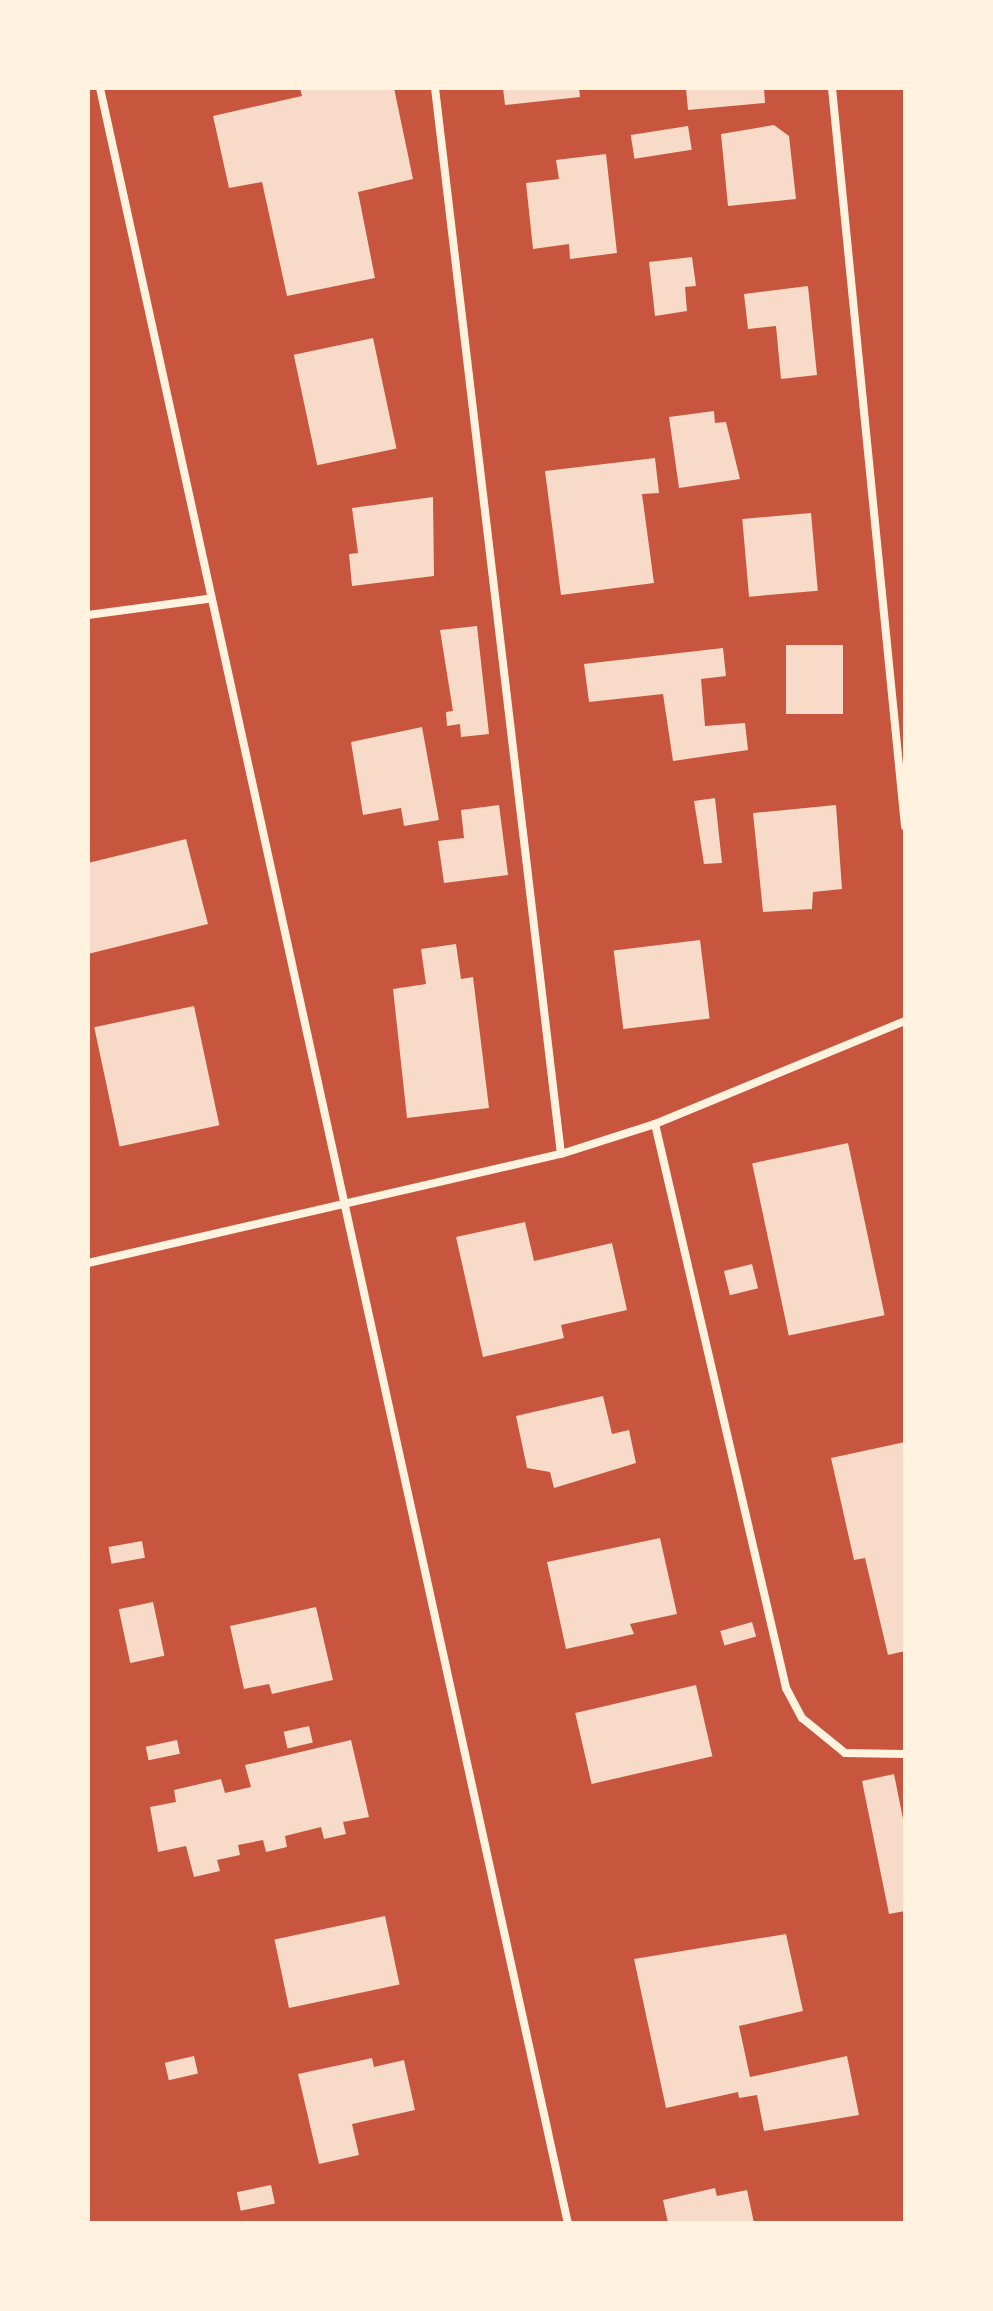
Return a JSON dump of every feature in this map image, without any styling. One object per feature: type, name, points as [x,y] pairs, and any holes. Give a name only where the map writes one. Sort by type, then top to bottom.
[{"type":"street","points":[[100,88],[207,599],[568,2223]]},
{"type":"street","points":[[435,88],[561,1154]]},
{"type":"street","points":[[832,88],[905,826]]},
{"type":"street","points":[[88,615],[207,599]]},
{"type":"street","points":[[88,1263],[344,1209],[561,1154],[655,1124],[905,1021]]},
{"type":"street","points":[[655,1124],[786,1688],[821,1740],[845,1753],[905,1754]]},
{"type":"building","points":[[300,88],[394,88],[413,179],[358,192],[375,278],[287,296],[262,182],[229,188],[213,116],[302,96]]},
{"type":"building","points":[[503,88],[579,88],[580,97],[505,105]]},
{"type":"building","points":[[686,88],[764,88],[765,103],[688,110]]},
{"type":"building","points":[[774,125],[789,136],[796,199],[728,206],[721,134]]},
{"type":"building","points":[[688,126],[692,150],[634,159],[631,135]]},
{"type":"building","points":[[606,154],[617,253],[570,259],[569,244],[533,249],[526,183],[559,179],[556,160]]},
{"type":"building","points":[[692,257],[696,286],[685,287],[687,311],[655,316],[649,262]]},
{"type":"building","points":[[808,286],[817,375],[781,379],[776,326],[748,329],[744,294]]},
{"type":"building","points":[[373,338],[396,449],[317,465],[294,355]]},
{"type":"building","points":[[714,411],[715,423],[726,422],[740,479],[679,488],[669,417]]},
{"type":"building","points":[[655,458],[659,493],[642,494],[654,583],[561,595],[545,471]]},
{"type":"building","points":[[433,497],[434,576],[352,586],[349,554],[358,553],[352,508]]},
{"type":"building","points":[[811,513],[818,591],[749,597],[742,519]]},
{"type":"building","points":[[477,626],[489,734],[461,737],[460,724],[447,726],[446,712],[453,711],[440,630]]},
{"type":"building","points":[[786,645],[843,645],[843,714],[786,714]]},
{"type":"building","points":[[723,648],[726,676],[701,679],[705,726],[745,723],[748,750],[673,761],[663,694],[589,702],[584,664]]},
{"type":"building","points":[[422,727],[439,820],[404,826],[401,808],[363,815],[351,742]]},
{"type":"building","points":[[715,798],[722,863],[704,864],[694,801]]},
{"type":"building","points":[[499,805],[508,875],[444,883],[438,841],[464,838],[461,810]]},
{"type":"building","points":[[836,805],[842,889],[813,892],[812,909],[763,912],[753,813]]},
{"type":"building","points":[[186,839],[208,924],[88,954],[88,863]]},
{"type":"building","points":[[700,940],[710,1018],[623,1029],[614,951]]},
{"type":"building","points":[[456,944],[461,979],[473,977],[489,1108],[407,1118],[393,989],[426,984],[421,949]]},
{"type":"building","points":[[194,1006],[219,1125],[120,1147],[94,1027]]},
{"type":"building","points":[[848,1143],[885,1315],[789,1336],[752,1163]]},
{"type":"building","points":[[525,1222],[534,1261],[612,1243],[627,1310],[561,1325],[564,1338],[483,1357],[456,1237]]},
{"type":"building","points":[[752,1264],[758,1288],[730,1295],[724,1271]]},
{"type":"building","points":[[603,1396],[612,1434],[629,1430],[636,1463],[554,1488],[550,1472],[527,1468],[516,1416]]},
{"type":"building","points":[[905,1442],[905,1651],[888,1655],[865,1558],[854,1560],[831,1458]]},
{"type":"building","points":[[660,1538],[677,1614],[630,1624],[634,1634],[566,1649],[547,1562]]},
{"type":"building","points":[[142,1541],[145,1558],[111,1564],[109,1547]]},
{"type":"building","points":[[153,1602],[164,1656],[130,1663],[119,1609]]},
{"type":"building","points":[[316,1607],[333,1680],[272,1694],[269,1684],[244,1689],[230,1626]]},
{"type":"building","points":[[752,1622],[756,1636],[724,1646],[720,1631]]},
{"type":"building","points":[[696,1685],[712,1756],[592,1784],[575,1713]]},
{"type":"building","points":[[309,1726],[313,1743],[287,1748],[284,1732]]},
{"type":"building","points":[[177,1740],[180,1754],[149,1760],[146,1747]]},
{"type":"building","points":[[351,1740],[369,1817],[343,1822],[346,1834],[324,1839],[321,1827],[285,1836],[287,1847],[266,1852],[263,1840],[238,1845],[240,1855],[217,1860],[220,1871],[194,1877],[186,1846],[158,1852],[150,1807],[176,1802],[174,1790],[221,1779],[225,1793],[251,1787],[245,1765]]},
{"type":"building","points":[[894,1774],[905,1829],[905,1911],[889,1914],[862,1781]]},
{"type":"building","points":[[385,1916],[400,1984],[289,2008],[274,1939]]},
{"type":"building","points":[[786,1934],[803,2011],[739,2026],[750,2077],[847,2056],[859,2115],[764,2131],[757,2095],[739,2098],[738,2092],[666,2108],[634,1959]]},
{"type":"building","points":[[194,2056],[198,2074],[169,2080],[165,2063]]},
{"type":"building","points":[[372,2058],[374,2067],[404,2060],[415,2110],[352,2124],[359,2155],[319,2164],[298,2074]]},
{"type":"building","points":[[271,2185],[275,2204],[241,2211],[237,2192]]},
{"type":"building","points":[[715,2188],[717,2196],[747,2190],[754,2223],[668,2223],[663,2200]]}]
